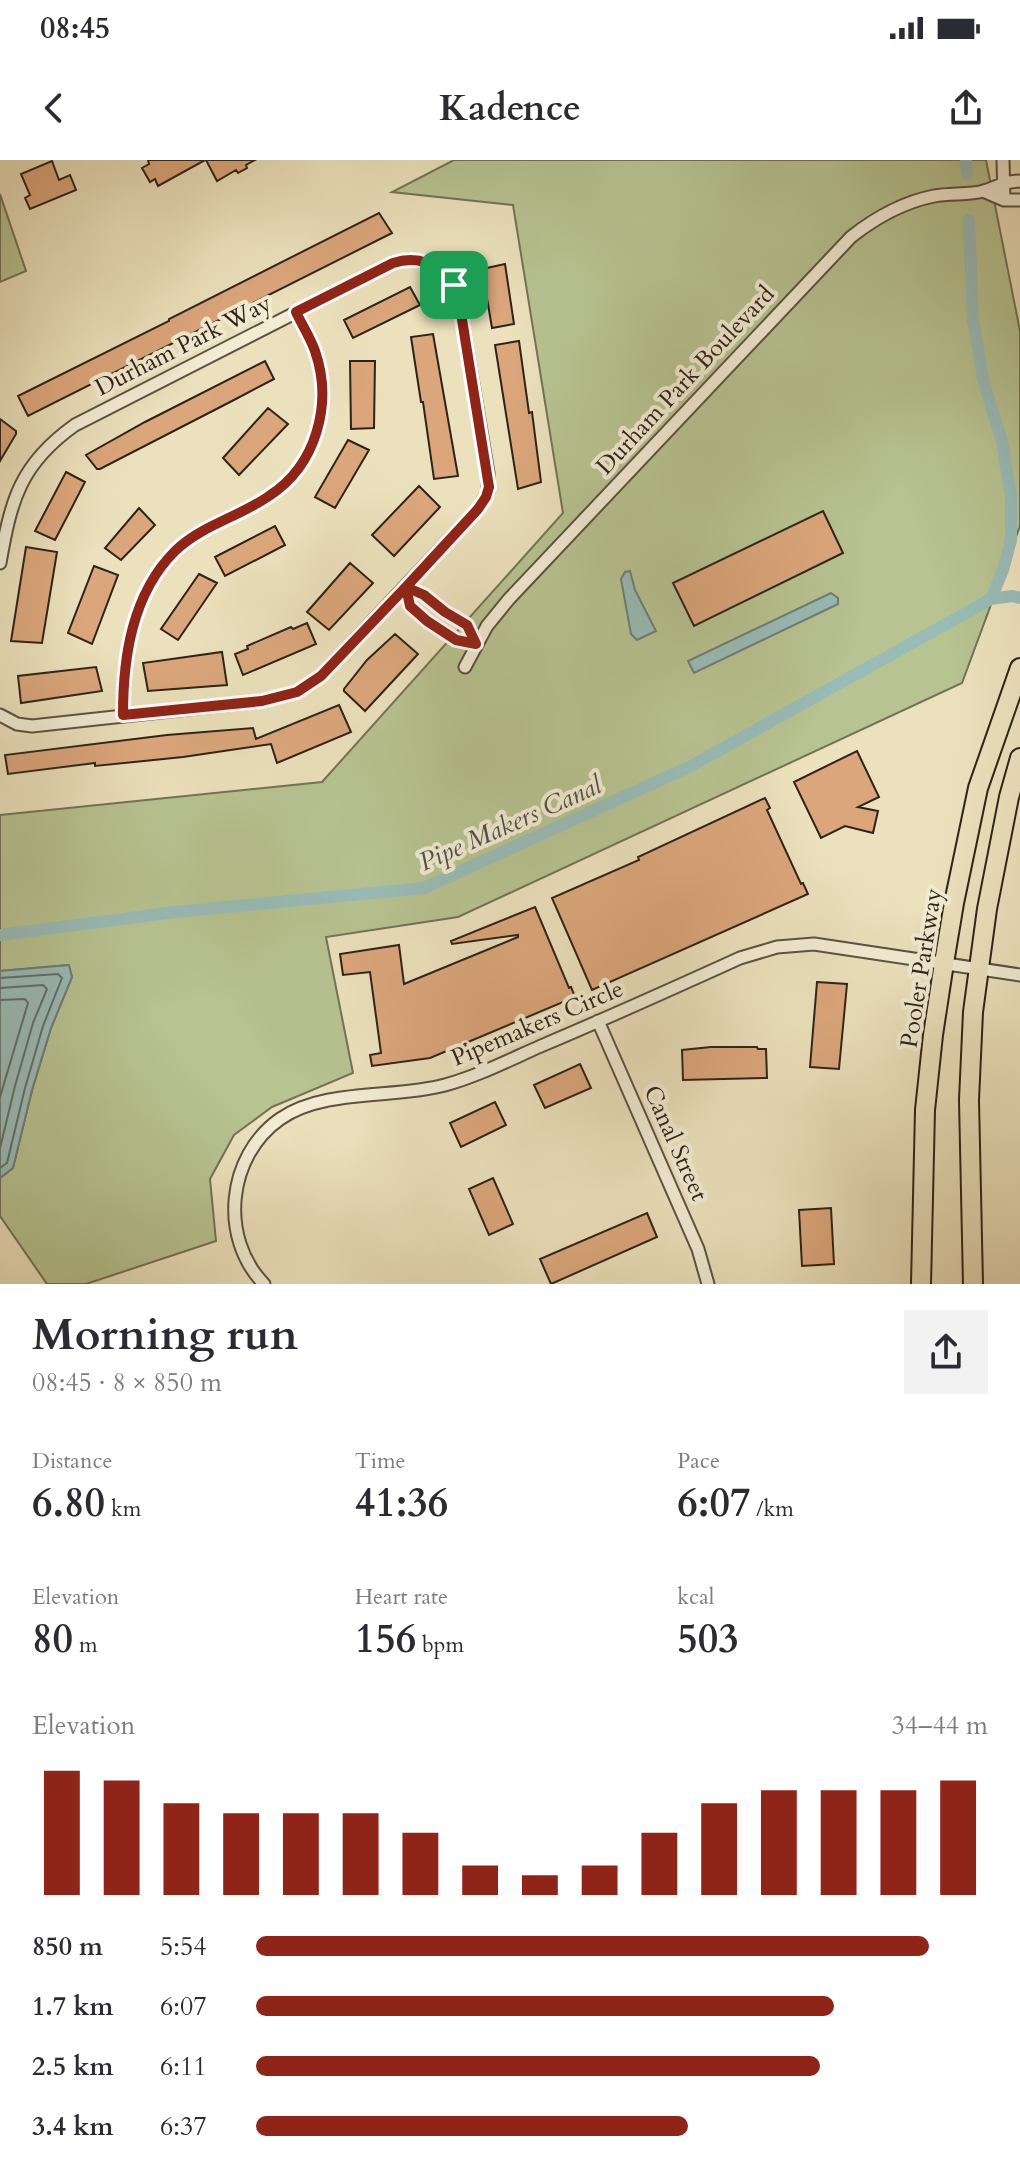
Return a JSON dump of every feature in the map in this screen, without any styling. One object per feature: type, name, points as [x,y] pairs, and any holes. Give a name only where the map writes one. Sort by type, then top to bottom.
[{"type":"main road","name":"Pooler Parkway","points":[[921,1284],[925,1110],[944,963],[978,788],[1020,668]]},
{"type":"main road","points":[[973,1284],[969,1100],[973,1012],[989,895],[1020,758]]},
{"type":"main road","points":[[924,1164],[931,1180],[930,1284]]},
{"type":"street","points":[[1003,160],[1004,200]]},
{"type":"street","name":"Durham Park Boulevard","points":[[465,667],[487,626],[509,599],[851,237],[881,216],[919,200],[937,195],[983,191],[1003,182],[1020,181]]},
{"type":"street","name":"Durham Park Boulevard","points":[[983,191],[1004,200],[1020,200]]},
{"type":"street","name":"Durham Park Way","points":[[0,563],[8,516],[31,467],[54,441],[86,419],[393,263],[409,259],[424,261],[450,279],[457,293],[489,487],[486,497],[321,676],[297,692],[262,701],[32,726],[17,724],[0,715]]},
{"type":"street","points":[[123,715],[123,676],[131,634],[140,605],[159,570],[194,535],[277,490],[293,475],[311,447],[321,416],[322,382],[314,349],[296,312]]},
{"type":"street","points":[[406,587],[424,595],[467,625],[476,644]]},
{"type":"street","points":[[406,587],[410,606],[439,630],[456,640],[476,644]]},
{"type":"street","points":[[439,630],[450,615]]},
{"type":"street","name":"Pipemakers Circle","points":[[264,1284],[249,1264],[237,1237],[236,1186],[242,1168],[265,1132],[282,1118],[322,1101],[421,1090],[472,1077],[740,958],[777,947],[814,944],[1020,975]]},
{"type":"street","name":"Canal Street","points":[[598,1021],[698,1249],[708,1284]]},
{"type":"green space","points":[[454,160],[986,160],[1020,331],[1020,526],[962,683],[458,917],[326,937],[353,1073],[272,1107],[234,1135],[210,1179],[216,1241],[86,1284],[47,1284],[0,1216],[0,1178],[13,1168],[51,1028],[72,977],[68,965],[0,971],[0,815],[322,782],[563,513],[513,205],[392,192]]},
{"type":"green space","points":[[0,194],[26,271],[0,282]]},
{"type":"water","points":[[630,571],[635,590],[656,631],[637,640],[631,634],[621,579],[625,572]]},
{"type":"water","points":[[831,593],[838,598],[838,604],[694,673],[688,661]]},
{"type":"water","points":[[69,965],[72,977],[51,1028],[13,1168],[0,1178],[0,971]]},
{"type":"building","points":[[148,160],[205,160],[158,186],[155,179],[150,182],[142,168],[149,164]]},
{"type":"building","points":[[206,160],[255,160],[238,173],[236,170],[217,181]]},
{"type":"building","points":[[52,161],[59,180],[70,175],[76,190],[30,209],[25,198],[30,195],[21,174]]},
{"type":"building","points":[[379,213],[392,233],[28,416],[18,396]]},
{"type":"building","points":[[505,264],[514,324],[492,328],[482,269]]},
{"type":"building","points":[[410,287],[420,305],[353,338],[344,320]]},
{"type":"building","points":[[433,334],[458,476],[434,479],[411,337]]},
{"type":"building","points":[[519,341],[541,482],[518,489],[495,345]]},
{"type":"building","points":[[265,361],[274,379],[100,469],[86,455],[145,422]]},
{"type":"building","points":[[350,361],[375,361],[374,428],[351,429]]},
{"type":"building","points":[[268,408],[288,424],[239,475],[223,458]]},
{"type":"building","points":[[0,419],[16,434],[0,461]]},
{"type":"building","points":[[348,440],[369,450],[335,508],[315,497]]},
{"type":"building","points":[[66,472],[85,482],[55,540],[35,531]]},
{"type":"building","points":[[419,486],[440,507],[394,556],[372,535]]},
{"type":"building","points":[[139,508],[155,525],[121,560],[105,548]]},
{"type":"building","points":[[823,511],[843,553],[694,626],[673,583]]},
{"type":"building","points":[[275,526],[285,545],[225,576],[215,557]]},
{"type":"building","points":[[26,547],[57,552],[42,643],[11,641]]},
{"type":"building","points":[[350,563],[373,583],[329,630],[307,612]]},
{"type":"building","points":[[94,566],[118,575],[92,644],[68,633]]},
{"type":"building","points":[[199,574],[217,583],[178,640],[161,629]]},
{"type":"building","points":[[307,623],[316,644],[243,675],[235,654],[291,627],[293,629]]},
{"type":"building","points":[[395,634],[418,654],[365,711],[344,689],[367,660]]},
{"type":"building","points":[[222,652],[227,685],[148,691],[143,663]]},
{"type":"building","points":[[96,667],[102,691],[21,703],[18,676]]},
{"type":"building","points":[[339,705],[351,732],[277,763],[271,744],[183,757],[95,766],[95,763],[8,774],[5,755],[253,728],[256,739]]},
{"type":"building","points":[[857,751],[879,797],[858,807],[878,811],[873,833],[845,826],[821,838],[794,782]]},
{"type":"building","points":[[765,798],[770,808],[767,810],[808,894],[592,990],[552,898],[639,860],[638,857]]},
{"type":"building","points":[[535,907],[575,997],[430,1058],[372,1066],[370,1055],[381,1053],[370,972],[343,975],[340,954],[399,945],[404,984],[518,937],[452,944],[451,941]]},
{"type":"building","points":[[817,982],[847,984],[839,1069],[810,1067]]},
{"type":"building","points":[[711,1047],[766,1049],[767,1078],[683,1080],[682,1050]]},
{"type":"building","points":[[580,1064],[591,1088],[545,1108],[534,1085]]},
{"type":"building","points":[[495,1102],[506,1125],[461,1147],[450,1123]]},
{"type":"building","points":[[493,1178],[513,1224],[489,1235],[469,1189]]},
{"type":"building","points":[[831,1208],[834,1264],[802,1266],[799,1210]]},
{"type":"building","points":[[647,1213],[657,1237],[551,1284],[540,1259]]},
{"type":"waterway","points":[[966,160],[967,174]]},
{"type":"waterway","points":[[969,220],[973,320],[984,383],[1002,441],[1011,497],[1011,540],[991,599]]},
{"type":"waterway","name":"Pipe Makers Canal","points":[[0,935],[175,912],[424,888],[691,766],[991,599],[1020,598]]},
{"type":"route","points":[[454,285],[431,264],[409,259],[393,263],[296,312],[314,349],[322,382],[321,416],[311,447],[293,475],[269,497],[194,535],[159,570],[140,605],[131,634],[123,676],[123,715],[262,701],[297,692],[321,676],[406,587],[424,595],[467,625],[476,644],[456,640],[427,621],[410,606],[406,587],[478,509],[489,487],[454,285]]}]
